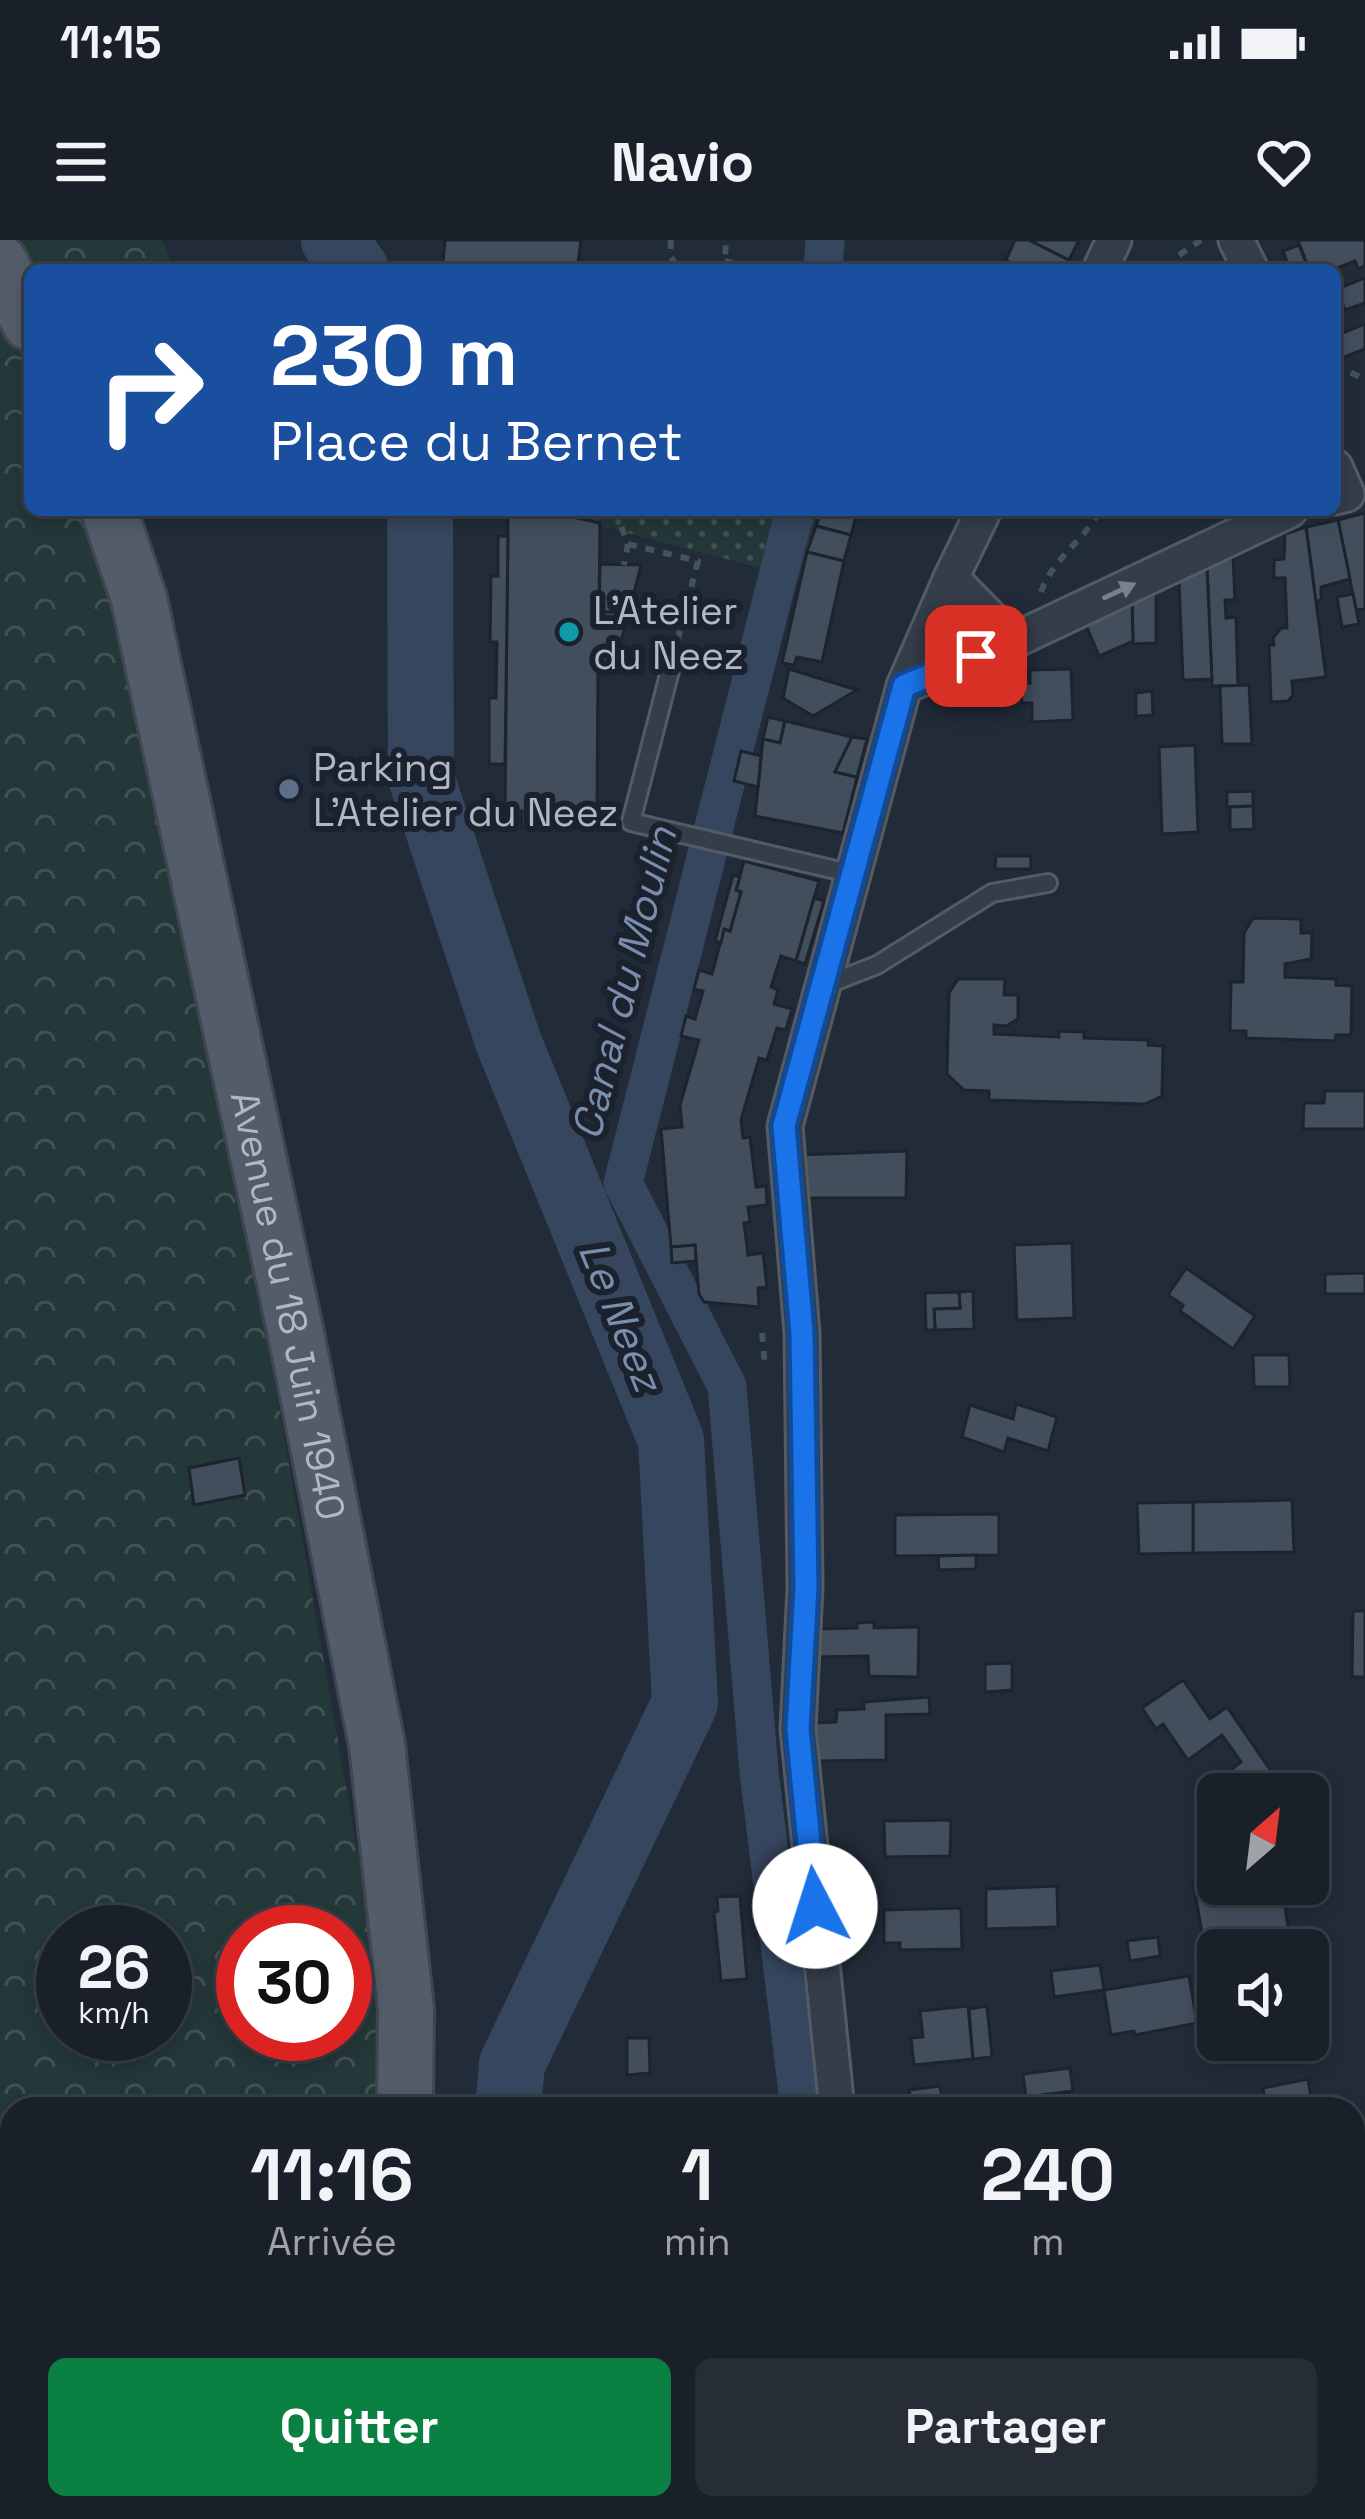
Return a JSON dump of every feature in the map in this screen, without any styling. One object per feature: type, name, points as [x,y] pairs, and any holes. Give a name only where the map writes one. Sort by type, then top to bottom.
[{"type":"main road","points":[[0,263],[24,311]]},
{"type":"main road","name":"Avenue du 18 Juin 1940","points":[[111,516],[139,598],[297,1339],[377,1744],[406,2009],[405,2097]]},
{"type":"street","points":[[836,2097],[798,1729],[806,1588],[802,1333],[784,1126],[904,686],[981,516]]},
{"type":"street","points":[[904,686],[1012,641],[1277,516]]},
{"type":"street","points":[[951,578],[1012,641]]},
{"type":"lane","points":[[671,667],[631,821],[853,874]]},
{"type":"lane","points":[[823,986],[877,965],[992,893],[1048,883]]},
{"type":"path","points":[[723,264],[726,240]]},
{"type":"path","points":[[1173,264],[1202,240]]},
{"type":"path","points":[[725,261],[737,264]]},
{"type":"path","points":[[617,516],[628,544],[624,565]]},
{"type":"path","points":[[1012,641],[1031,617],[1049,569],[1075,547],[1096,516]]},
{"type":"path","points":[[628,544],[698,561],[671,667]]},
{"type":"green space","points":[[0,240],[162,240],[172,264],[24,264],[24,516],[88,516],[201,966],[367,1905],[216,1905],[216,2061],[372,2061],[372,1934],[401,2097],[0,2097]]},
{"type":"green space","points":[[563,516],[820,516],[802,579]]},
{"type":"building","points":[[445,240],[581,240],[578,264],[443,263]]},
{"type":"building","points":[[1015,240],[1029,240],[1069,260],[1067,264],[1013,264],[1006,260]]},
{"type":"building","points":[[1029,240],[1079,240],[1069,260]]},
{"type":"building","points":[[1298,240],[1365,240],[1365,266],[1358,269],[1355,261],[1341,266],[1307,264]]},
{"type":"building","points":[[1299,245],[1306,264],[1288,264],[1283,251]]},
{"type":"building","points":[[1365,278],[1365,303],[1345,310],[1341,287]]},
{"type":"building","points":[[1365,324],[1365,349],[1342,358],[1341,334]]},
{"type":"building","points":[[1365,513],[1365,609],[1356,610],[1338,520]]},
{"type":"building","points":[[508,516],[568,516],[600,523],[599,612],[629,612],[614,667],[598,666],[597,812],[579,812],[578,828],[522,827],[522,811],[505,811]]},
{"type":"building","points":[[820,516],[856,516],[851,535],[816,526]]},
{"type":"building","points":[[1338,520],[1350,579],[1321,587],[1321,600],[1316,602],[1306,527]]},
{"type":"building","points":[[816,526],[851,535],[844,561],[807,552]]},
{"type":"building","points":[[1306,527],[1326,677],[1292,681],[1293,695],[1288,701],[1271,702],[1269,645],[1274,645],[1281,628],[1287,628],[1285,578],[1274,578],[1274,560],[1284,559],[1285,534]]},
{"type":"building","points":[[498,536],[508,536],[505,764],[489,764],[489,698],[496,698],[497,642],[490,642],[491,576],[498,576]]},
{"type":"building","points":[[807,552],[844,561],[822,662],[797,657],[794,665],[782,663]]},
{"type":"building","points":[[1233,556],[1235,600],[1225,600],[1226,618],[1236,617],[1238,686],[1212,686],[1207,567]]},
{"type":"building","points":[[600,564],[641,565],[629,612],[599,612]]},
{"type":"building","points":[[1207,567],[1212,679],[1183,680],[1179,581]]},
{"type":"building","points":[[1156,592],[1156,643],[1133,644],[1132,603]]},
{"type":"building","points":[[1353,594],[1359,624],[1342,627],[1337,597]]},
{"type":"building","points":[[1132,603],[1133,641],[1099,656],[1086,625]]},
{"type":"building","points":[[789,669],[857,690],[813,716],[783,698]]},
{"type":"building","points":[[1071,669],[1073,720],[1032,722],[1032,703],[1022,703],[1021,683],[1030,683],[1030,670]]},
{"type":"building","points":[[1249,685],[1252,744],[1222,744],[1220,686]]},
{"type":"building","points":[[1152,691],[1153,715],[1136,716],[1136,693]]},
{"type":"building","points":[[768,717],[785,721],[780,743],[763,739]]},
{"type":"building","points":[[785,721],[852,737],[835,772],[857,777],[843,833],[755,816],[763,739],[780,743]]},
{"type":"building","points":[[852,737],[867,739],[857,777],[835,772]]},
{"type":"building","points":[[1195,745],[1198,832],[1162,834],[1159,747]]},
{"type":"building","points":[[741,751],[761,756],[758,787],[734,781]]},
{"type":"building","points":[[1253,791],[1253,806],[1227,807],[1227,792]]},
{"type":"building","points":[[1253,806],[1254,829],[1230,830],[1230,807]]},
{"type":"building","points":[[996,856],[1031,856],[1031,869],[995,869]]},
{"type":"building","points":[[744,861],[819,881],[796,961],[781,956],[771,987],[778,990],[774,1004],[792,1009],[786,1030],[777,1028],[767,1060],[759,1058],[741,1120],[743,1138],[750,1137],[756,1187],[766,1186],[767,1205],[748,1207],[750,1222],[744,1223],[748,1255],[763,1253],[767,1287],[758,1288],[759,1307],[704,1302],[699,1294],[695,1245],[671,1247],[661,1129],[682,1127],[680,1105],[699,1040],[681,1036],[686,1016],[695,1019],[703,991],[694,989],[699,970],[712,974],[724,929],[730,931]]},
{"type":"building","points":[[733,875],[740,877],[736,890],[741,892],[730,931],[724,929],[721,943],[715,941]]},
{"type":"building","points":[[814,898],[824,901],[805,964],[796,961]]},
{"type":"building","points":[[1253,918],[1301,919],[1301,933],[1312,933],[1311,959],[1285,964],[1285,977],[1336,979],[1336,985],[1352,986],[1351,1035],[1336,1035],[1335,1041],[1246,1038],[1246,1031],[1230,1031],[1231,982],[1243,982],[1244,933]]},
{"type":"building","points":[[958,979],[1005,979],[1004,995],[1018,995],[1018,1019],[1006,1026],[994,1025],[994,1034],[1059,1037],[1059,1031],[1084,1032],[1084,1038],[1148,1040],[1148,1045],[1163,1046],[1162,1096],[1145,1104],[989,1100],[989,1091],[964,1090],[947,1074],[949,993]]},
{"type":"building","points":[[1325,1091],[1365,1091],[1365,1129],[1303,1129],[1304,1103],[1324,1103]]},
{"type":"building","points":[[907,1151],[906,1198],[805,1198],[798,1155]]},
{"type":"building","points":[[1072,1243],[1074,1318],[1017,1320],[1014,1245]]},
{"type":"building","points":[[695,1245],[696,1261],[672,1263],[671,1247]]},
{"type":"building","points":[[1186,1268],[1255,1316],[1233,1349],[1180,1311],[1183,1305],[1168,1295]]},
{"type":"building","points":[[1365,1273],[1365,1294],[1325,1294],[1325,1274]]},
{"type":"building","points":[[973,1291],[974,1329],[935,1330],[934,1309],[960,1308],[959,1292]]},
{"type":"building","points":[[959,1292],[960,1308],[934,1309],[935,1330],[926,1330],[925,1293]]},
{"type":"building","points":[[1253,1355],[1289,1355],[1290,1387],[1254,1387]]},
{"type":"building","points":[[1016,1404],[1057,1417],[1048,1451],[1008,1438],[1004,1452],[962,1437],[970,1405],[1013,1419]]},
{"type":"building","points":[[239,1458],[245,1495],[194,1505],[189,1468]]},
{"type":"building","points":[[1292,1500],[1294,1552],[1193,1553],[1193,1502]]},
{"type":"building","points":[[1193,1502],[1193,1553],[1139,1554],[1137,1503]]},
{"type":"building","points":[[999,1514],[999,1555],[895,1556],[895,1515]]},
{"type":"building","points":[[976,1555],[976,1569],[939,1570],[938,1556]]},
{"type":"building","points":[[1353,1611],[1365,1611],[1365,1677],[1352,1677]]},
{"type":"building","points":[[874,1622],[874,1628],[919,1627],[918,1677],[869,1676],[868,1656],[815,1657],[815,1629],[857,1628],[857,1623]]},
{"type":"building","points":[[1012,1663],[1012,1690],[985,1692],[985,1664]]},
{"type":"building","points":[[1183,1680],[1210,1719],[1227,1707],[1272,1773],[1233,1773],[1241,1762],[1222,1735],[1188,1760],[1163,1724],[1156,1729],[1142,1708]]},
{"type":"building","points":[[929,1697],[930,1714],[886,1715],[886,1760],[816,1761],[815,1723],[836,1722],[837,1710],[864,1709],[864,1702]]},
{"type":"building","points":[[951,1820],[950,1856],[885,1857],[884,1821]]},
{"type":"building","points":[[1057,1886],[1058,1927],[986,1929],[986,1889]]},
{"type":"building","points":[[740,1896],[747,1979],[721,1981],[714,1912],[718,1911],[717,1897]]},
{"type":"building","points":[[1197,1905],[1299,1905],[1285,1907],[1288,1929],[1201,1929]]},
{"type":"building","points":[[961,1908],[962,1949],[900,1950],[900,1943],[884,1943],[884,1910]]},
{"type":"building","points":[[1158,1937],[1160,1956],[1130,1961],[1127,1941]]},
{"type":"building","points":[[1100,1965],[1104,1990],[1054,1997],[1051,1971]]},
{"type":"building","points":[[1189,1976],[1197,2023],[1111,2035],[1104,1990]]},
{"type":"building","points":[[968,2006],[973,2059],[914,2065],[911,2038],[923,2037],[920,2011]]},
{"type":"building","points":[[987,2006],[992,2057],[973,2059],[969,2009]]},
{"type":"building","points":[[627,2038],[649,2038],[650,2073],[627,2075]]},
{"type":"building","points":[[1070,2068],[1073,2091],[1026,2097],[1023,2074]]},
{"type":"building","points":[[1308,2079],[1311,2097],[1264,2097],[1263,2088]]},
{"type":"building","points":[[940,2086],[942,2097],[910,2097],[909,2090]]},
{"type":"waterway","name":"Le Neez","points":[[334,240],[352,264]]},
{"type":"waterway","name":"Canal du Moulin","points":[[823,264],[825,240]]},
{"type":"waterway","name":"Le Neez","points":[[420,516],[421,777],[508,1041],[671,1440],[685,1703],[512,2064],[509,2097]]},
{"type":"waterway","name":"Canal du Moulin","points":[[793,516],[623,1183],[727,1386],[759,1771],[799,2097]]},
{"type":"place","name":"L'Atelier du Neez","points":[[569,632]]},
{"type":"place","name":"Parking L'Atelier du Neez","points":[[289,789]]},
{"type":"route","points":[[815,1906],[798,1729],[806,1588],[802,1333],[784,1126],[904,686],[976,656]]}]
